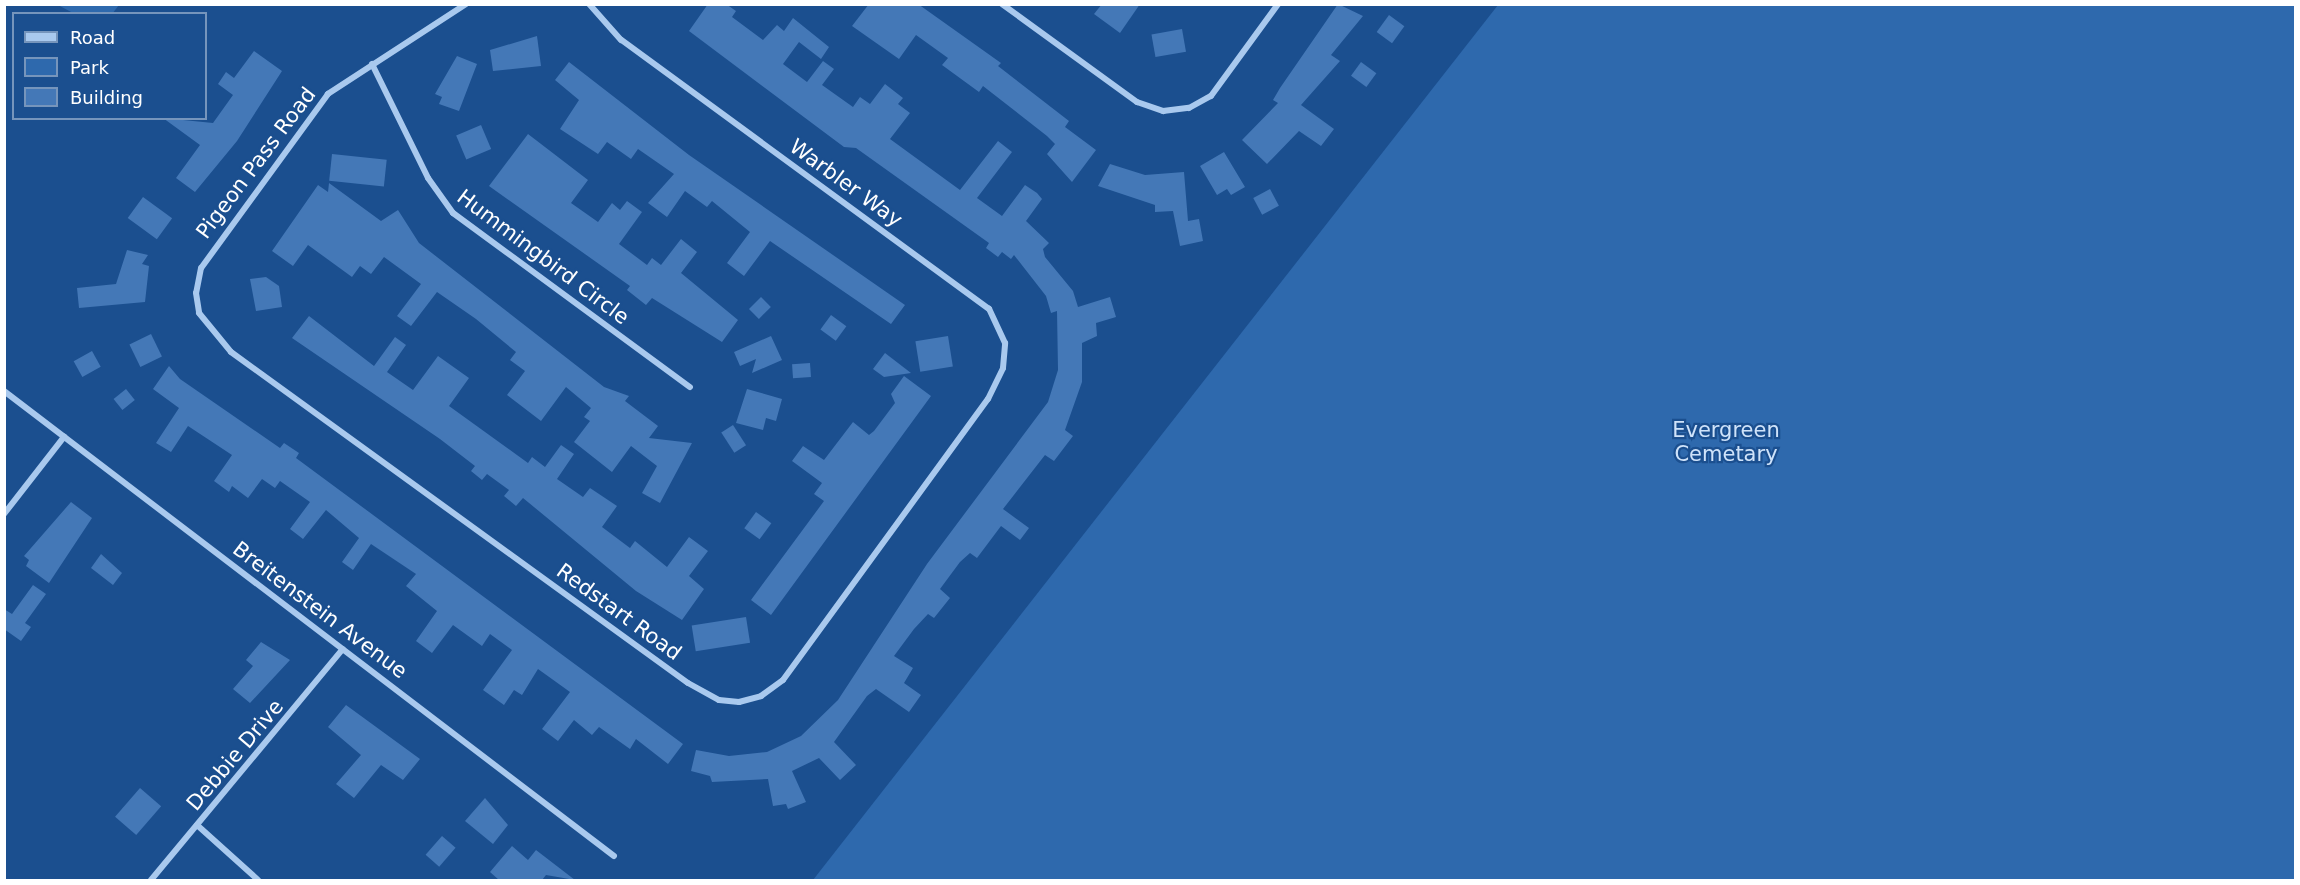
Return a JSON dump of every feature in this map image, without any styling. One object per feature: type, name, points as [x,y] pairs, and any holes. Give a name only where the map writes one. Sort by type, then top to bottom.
[{"type":"street","name":"Pigeon Pass Road","points":[[197,305],[201,268],[311,113],[339,84],[466,4]]},
{"type":"street","name":"Warbler Way","points":[[589,4],[621,40],[989,309],[1002,331],[1003,368],[973,420]]},
{"type":"street","points":[[1002,4],[1137,102],[1163,111],[1189,108],[1210,96],[1278,4]]},
{"type":"street","name":"Hummingbird Circle","points":[[372,64],[428,178],[453,213],[690,387]]},
{"type":"street","name":"Redstart Road","points":[[197,305],[205,325],[231,352],[688,683],[719,700],[761,696],[783,680],[973,420]]},
{"type":"street","name":"Breitenstein Avenue","points":[[4,391],[614,856]]},
{"type":"street","points":[[4,513],[64,436]]},
{"type":"street","name":"Debbie Drive","points":[[151,880],[343,649]]},
{"type":"street","points":[[197,825],[258,880]]},
{"type":"green space","points":[[58,5],[119,5],[114,12],[71,12]]},
{"type":"green space","name":"Evergreen Cemetary","points":[[1498,5],[2295,5],[2295,880],[813,880]]},
{"type":"building","points":[[708,4],[726,4],[736,11],[732,17],[763,40],[777,25],[784,31],[793,18],[829,47],[821,59],[799,42],[783,64],[807,82],[823,61],[834,69],[822,85],[853,107],[860,97],[870,104],[885,84],[903,98],[898,104],[910,113],[890,139],[960,190],[998,141],[1012,152],[977,198],[1002,216],[1025,185],[1037,193],[1042,199],[1026,221],[1049,243],[1043,249],[1045,257],[1073,291],[1078,307],[1110,297],[1116,317],[1096,323],[1097,336],[1082,343],[1082,382],[1065,430],[1073,436],[1054,461],[1045,455],[1003,509],[1029,528],[1020,540],[1001,526],[977,558],[970,553],[960,562],[940,589],[950,598],[934,618],[928,614],[894,656],[913,668],[904,683],[921,695],[909,712],[876,689],[867,696],[834,742],[856,765],[840,780],[819,758],[792,771],[806,802],[788,809],[786,804],[773,806],[768,779],[712,782],[710,776],[691,771],[696,750],[729,756],[767,752],[801,736],[838,700],[927,564],[1048,402],[1058,370],[1057,311],[1051,313],[1046,296],[1014,255],[1011,259],[1002,252],[998,257],[986,248],[989,243],[856,148],[844,147],[689,31]]},
{"type":"building","points":[[869,4],[918,4],[1001,63],[998,66],[1069,121],[1065,127],[1096,150],[1072,182],[1047,154],[1055,144],[1047,136],[983,86],[979,92],[942,65],[948,58],[916,35],[899,59],[852,26]]},
{"type":"building","points":[[1102,4],[1140,4],[1120,33],[1094,14]]},
{"type":"building","points":[[1338,4],[1363,16],[1331,55],[1340,61],[1301,105],[1334,129],[1321,146],[1299,131],[1267,164],[1242,140],[1278,103],[1273,100],[1280,88]]},
{"type":"building","points":[[1389,15],[1404,26],[1392,43],[1377,32]]},
{"type":"building","points":[[1182,29],[1186,52],[1155,57],[1151,34]]},
{"type":"building","points":[[537,36],[541,66],[493,71],[490,50]]},
{"type":"building","points":[[254,51],[282,71],[237,141],[195,192],[176,178],[200,145],[166,120],[213,123],[233,95],[218,84],[226,72],[234,78]]},
{"type":"building","points":[[457,56],[477,64],[459,111],[439,104],[442,97],[435,94]]},
{"type":"building","points":[[569,62],[689,155],[905,305],[891,324],[770,241],[744,276],[727,263],[750,232],[712,201],[707,207],[685,191],[667,217],[648,203],[674,174],[638,149],[631,159],[607,142],[598,154],[560,129],[579,100],[555,80]]},
{"type":"building","points":[[1361,62],[1376,73],[1366,87],[1351,76]]},
{"type":"building","points":[[481,125],[491,149],[466,159],[456,136]]},
{"type":"building","points":[[528,134],[588,180],[571,203],[598,222],[612,203],[620,210],[627,201],[642,212],[619,244],[647,265],[652,258],[661,265],[681,239],[697,252],[681,273],[738,320],[722,342],[652,298],[646,305],[627,290],[630,286],[489,186]]},
{"type":"building","points":[[1224,152],[1245,187],[1231,195],[1227,189],[1217,195],[1200,166]]},
{"type":"building","points":[[332,154],[387,160],[384,187],[329,181]]},
{"type":"building","points":[[1110,164],[1145,175],[1184,172],[1188,221],[1199,219],[1203,241],[1180,246],[1173,211],[1155,212],[1155,205],[1098,186]]},
{"type":"building","points":[[329,183],[381,221],[398,210],[419,243],[604,387],[629,396],[625,401],[658,426],[649,438],[692,443],[660,503],[642,493],[657,466],[631,446],[612,472],[574,442],[590,421],[584,417],[591,408],[566,387],[541,421],[507,395],[525,371],[510,360],[516,352],[476,319],[437,292],[411,326],[397,316],[421,284],[384,257],[371,274],[360,266],[352,277],[308,245],[293,266],[272,251],[318,185],[328,192]]},
{"type":"building","points":[[1270,189],[1279,206],[1262,215],[1253,198]]},
{"type":"building","points":[[143,197],[172,218],[157,239],[128,218]]},
{"type":"building","points":[[127,250],[148,255],[142,264],[149,266],[145,302],[79,308],[77,288],[116,284]]},
{"type":"building","points":[[266,277],[279,286],[282,307],[256,311],[250,279]]},
{"type":"building","points":[[761,297],[771,307],[759,319],[749,309]]},
{"type":"building","points":[[831,315],[846,326],[836,341],[820,330]]},
{"type":"building","points":[[309,316],[374,366],[395,337],[406,345],[387,372],[413,390],[438,356],[469,378],[449,406],[528,463],[532,457],[545,467],[561,445],[574,454],[557,479],[583,497],[590,488],[617,506],[602,527],[630,548],[635,541],[667,567],[689,537],[708,551],[689,576],[704,589],[682,620],[636,591],[523,498],[516,506],[504,496],[509,490],[487,474],[482,480],[471,471],[475,466],[440,439],[292,338]]},
{"type":"building","points":[[151,334],[162,356],[140,367],[129,345]]},
{"type":"building","points":[[771,336],[782,360],[752,373],[756,359],[740,366],[734,352]]},
{"type":"building","points":[[948,336],[953,367],[920,372],[915,341]]},
{"type":"building","points":[[92,351],[101,367],[82,377],[74,361]]},
{"type":"building","points":[[885,353],[911,373],[884,377],[873,369]]},
{"type":"building","points":[[810,363],[811,377],[793,378],[792,364]]},
{"type":"building","points":[[169,366],[180,379],[280,448],[284,443],[299,453],[296,458],[683,744],[668,764],[636,739],[630,749],[599,727],[592,735],[574,720],[558,741],[542,729],[570,692],[538,669],[522,695],[514,690],[504,705],[483,690],[512,650],[490,634],[482,646],[453,625],[432,653],[416,641],[437,611],[406,586],[416,574],[371,544],[353,570],[342,562],[359,538],[326,510],[303,539],[290,529],[310,502],[280,481],[275,488],[262,479],[248,498],[232,486],[229,492],[214,481],[232,455],[188,426],[171,452],[156,443],[179,408],[153,389]]},
{"type":"building","points":[[904,376],[931,396],[771,615],[751,600],[824,501],[814,494],[822,483],[792,461],[803,446],[824,460],[853,422],[869,435],[895,403],[891,394]]},
{"type":"building","points":[[126,389],[135,400],[122,410],[114,399]]},
{"type":"building","points":[[747,389],[782,399],[776,421],[766,418],[763,430],[736,423]]},
{"type":"building","points":[[733,425],[746,445],[734,453],[721,433]]},
{"type":"building","points":[[71,502],[92,518],[49,583],[26,566],[29,560],[24,556]]},
{"type":"building","points":[[756,512],[771,523],[760,539],[744,528]]},
{"type":"building","points":[[101,554],[122,573],[113,585],[91,568]]},
{"type":"building","points":[[33,585],[46,594],[25,623],[31,627],[21,641],[4,629],[4,609],[12,614]]},
{"type":"building","points":[[746,617],[750,643],[696,651],[692,626]]},
{"type":"building","points":[[261,642],[290,660],[250,703],[233,689],[253,666],[246,660]]},
{"type":"building","points":[[346,705],[420,759],[403,780],[381,765],[354,798],[336,784],[361,755],[328,727]]},
{"type":"building","points":[[140,788],[161,806],[136,835],[115,817]]},
{"type":"building","points":[[485,798],[508,825],[493,844],[465,821]]},
{"type":"building","points":[[442,836],[456,848],[439,867],[426,855]]},
{"type":"building","points":[[512,846],[528,860],[536,850],[575,880],[546,875],[542,880],[499,880],[490,872]]}]
